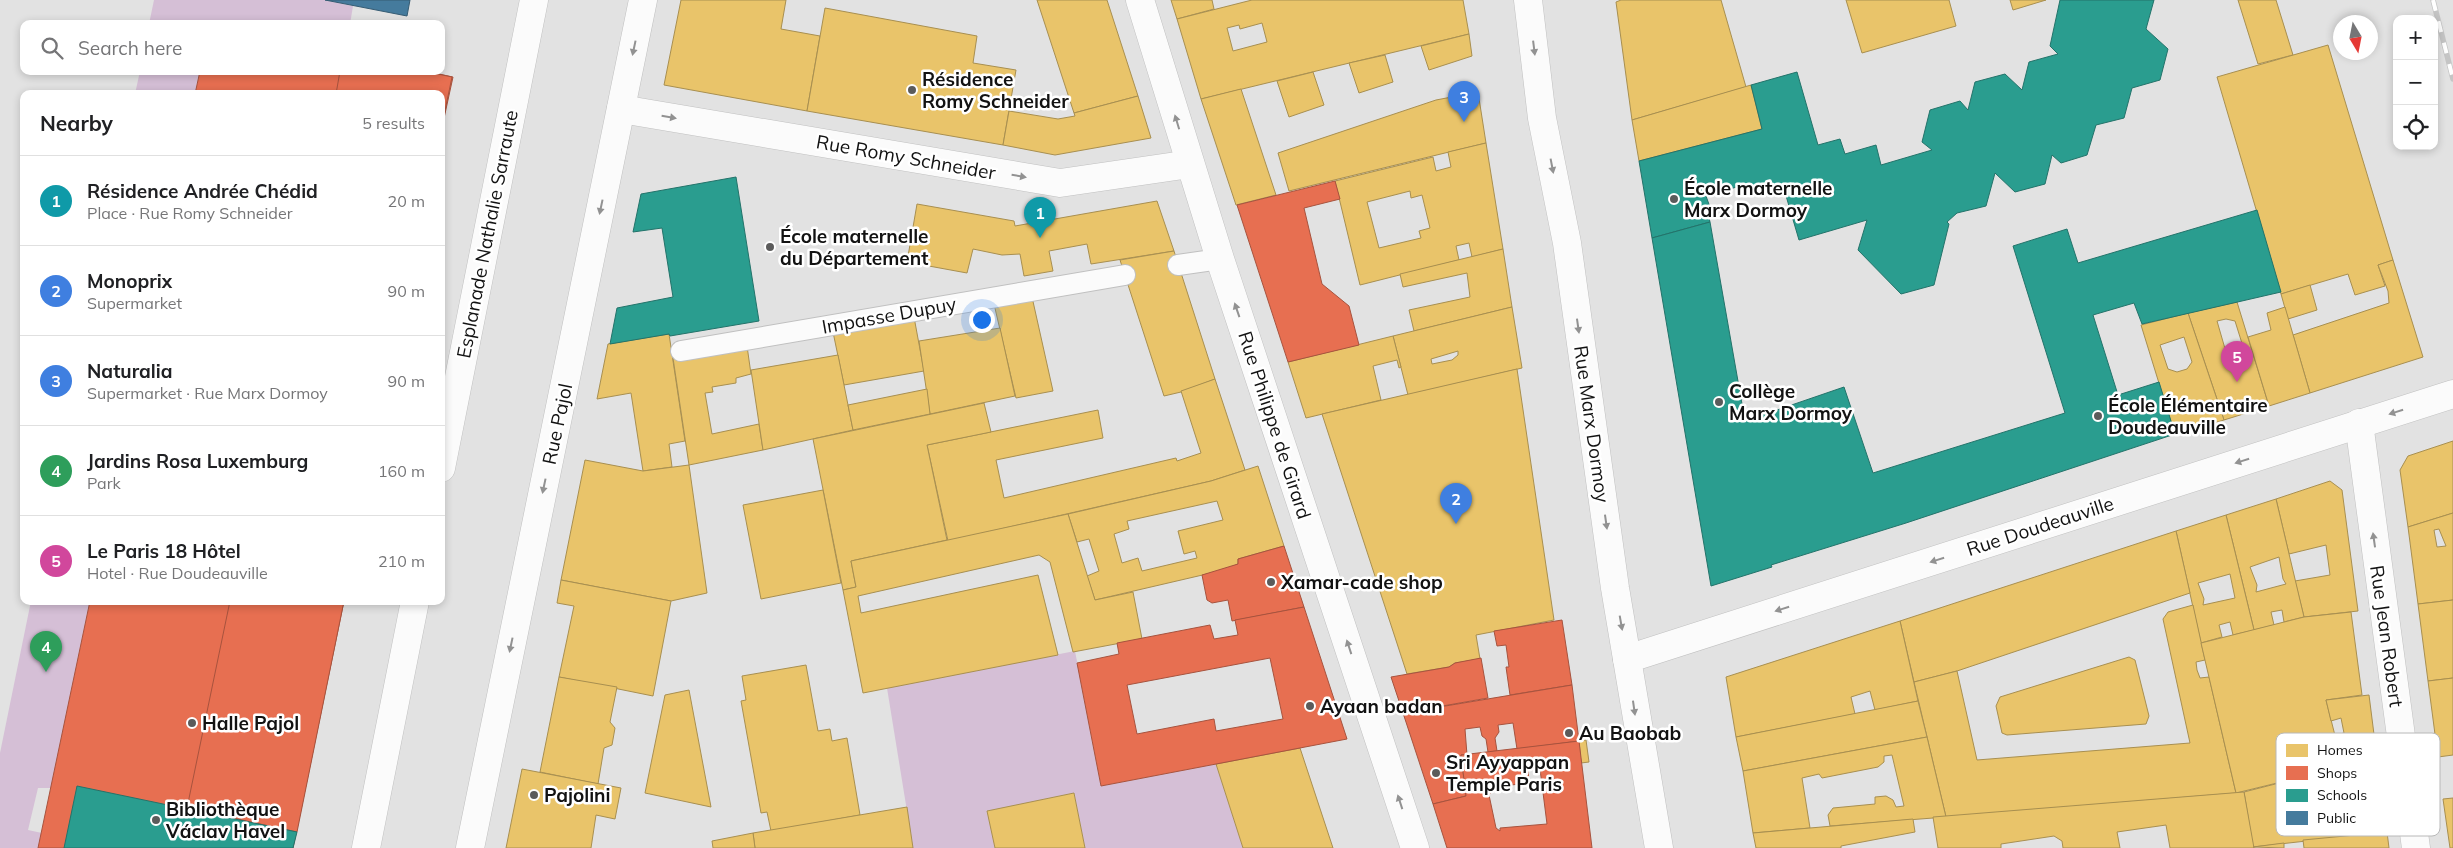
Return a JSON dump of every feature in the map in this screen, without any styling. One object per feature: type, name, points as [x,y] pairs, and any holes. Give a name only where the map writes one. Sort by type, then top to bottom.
[{"type":"street","name":"Esplanade Nathalie Sarraute","points":[[445,448],[534,0]]},
{"type":"street","name":"Rue Pajol","points":[[470,848],[621,109],[641,0]]},
{"type":"street","name":"Rue Philippe de Girard","points":[[1140,0],[1220,259],[1415,848]]},
{"type":"street","name":"Rue Marx Dormoy","points":[[1528,0],[1542,118],[1567,243],[1615,588],[1659,848]]},
{"type":"street","name":"Rue Romy Schneider","points":[[621,109],[1060,183],[1190,164]]},
{"type":"street","name":"Rue Doudeauville","points":[[1627,659],[2448,395]]},
{"type":"street","name":"Rue Jean Robert","points":[[2359,423],[2401,733]]},
{"type":"street","points":[[366,848],[414,605]]},
{"type":"lane","points":[[1178,265],[1220,259]]},
{"type":"lane","name":"Impasse Dupuy","points":[[681,351],[1125,275]]},
{"type":"shaded area","points":[[154,0],[325,0],[353,6],[351,20],[150,20]]},
{"type":"shaded area","points":[[139,75],[199,75],[196,90],[136,90]]},
{"type":"shaded area","points":[[30,605],[89,605],[51,788],[38,788],[28,830],[42,833],[39,848],[0,848],[0,753]]},
{"type":"shaded area","points":[[1075,651],[1101,786],[1216,764],[1243,848],[1085,848],[1074,793],[988,811],[995,848],[913,848],[887,688]]},
{"type":"building: Homes","points":[[681,0],[786,0],[781,29],[820,36],[807,111],[664,85]]},
{"type":"building: Homes","points":[[1037,0],[1107,0],[1138,96],[1074,113]]},
{"type":"building: Homes","points":[[1171,0],[1212,0],[1214,9],[1177,19]]},
{"type":"building: Homes","points":[[1252,0],[1463,0],[1469,34],[1201,99],[1177,19]],"holes":[[[1262,23],[1267,42],[1233,51],[1227,28],[1239,25],[1240,29]]]},
{"type":"building: Homes","points":[[1621,0],[1721,0],[1746,87],[1632,120],[1616,2]]},
{"type":"building: Homes","points":[[1846,0],[1949,0],[1956,26],[1862,53]]},
{"type":"building: Homes","points":[[2010,0],[2046,0],[2013,10]]},
{"type":"building: Homes","points":[[2238,0],[2276,0],[2293,55],[2258,64]]},
{"type":"building: Homes","name":"Résidence Romy Schneider","points":[[825,8],[977,36],[973,63],[1016,70],[1003,145],[807,111]]},
{"type":"building: Homes","points":[[1469,34],[1472,56],[1429,70],[1421,46]]},
{"type":"building: Homes","points":[[2328,45],[2393,260],[2378,265],[2385,286],[2355,295],[2348,274],[2281,294],[2217,77]]},
{"type":"building: Homes","points":[[1385,55],[1393,82],[1359,93],[1349,63]]},
{"type":"building: Homes","points":[[1313,72],[1324,105],[1289,117],[1277,81]]},
{"type":"building: Homes","points":[[1751,85],[1762,129],[1639,161],[1632,120]]},
{"type":"building: Homes","points":[[1241,89],[1276,195],[1236,205],[1201,99]]},
{"type":"building: Homes","points":[[1478,92],[1486,143],[1289,191],[1278,153],[1436,100]]},
{"type":"building: Homes","points":[[1138,96],[1151,138],[1055,155],[1003,145],[1009,111],[1058,119],[1075,116],[1074,113]]},
{"type":"building: Homes","points":[[1486,143],[1503,249],[1472,257],[1469,243],[1456,246],[1459,260],[1360,285],[1335,181],[1433,157],[1436,171],[1451,167],[1448,152]],"holes":[[[1410,191],[1411,198],[1422,195],[1430,228],[1419,231],[1421,238],[1379,248],[1367,202]]]},
{"type":"building: Homes","points":[[1157,201],[1174,251],[1091,264],[1087,244],[1049,251],[1053,271],[1024,276],[1020,254],[1002,255],[973,249],[967,273],[907,262],[917,204],[1014,221],[1015,226]]},
{"type":"building: Homes","points":[[1503,249],[1512,307],[1414,331],[1409,310],[1470,297],[1467,273],[1403,287],[1400,274]]},
{"type":"building: Homes","points":[[1174,251],[1215,379],[1181,392],[1164,396],[1120,260]]},
{"type":"building: Homes","points":[[2393,260],[2423,357],[2310,393],[2293,335],[2389,303],[2388,291],[2378,265]]},
{"type":"building: Homes","points":[[2310,285],[2317,310],[2288,319],[2281,294]]},
{"type":"building: Homes","points":[[1032,297],[1053,391],[1016,398],[994,304]]},
{"type":"building: Homes","points":[[2237,302],[2269,406],[2224,420],[2188,313]],"holes":[[[2226,319],[2235,321],[2245,353],[2228,359],[2217,321]]]},
{"type":"building: Homes","points":[[1512,307],[1522,368],[1408,395],[1393,336]],"holes":[[[1458,351],[1458,355],[1452,360],[1432,364],[1431,359]]]},
{"type":"building: Homes","points":[[2285,307],[2310,393],[2269,406],[2248,337],[2271,330],[2267,313]]},
{"type":"building: Homes","points":[[2188,313],[2224,420],[2175,435],[2141,325]],"holes":[[[2184,337],[2192,362],[2187,369],[2177,372],[2168,369],[2160,345]]]},
{"type":"building: Homes","points":[[914,317],[924,371],[844,385],[833,332]]},
{"type":"building: Homes","points":[[1000,328],[1015,396],[930,414],[919,341]]},
{"type":"building: Homes","points":[[669,334],[685,441],[669,444],[672,467],[643,471],[631,393],[597,399],[608,344]]},
{"type":"building: Homes","points":[[1393,336],[1401,367],[1399,368],[1397,360],[1373,366],[1381,400],[1306,418],[1288,362]]},
{"type":"building: Homes","points":[[747,346],[751,374],[736,378],[736,383],[712,387],[713,392],[705,393],[712,434],[759,424],[763,450],[689,465],[673,358]]},
{"type":"building: Homes","points":[[838,355],[853,430],[763,450],[751,370]]},
{"type":"building: Homes","points":[[1517,369],[1554,620],[1476,635],[1480,659],[1455,663],[1449,667],[1407,674],[1322,414]]},
{"type":"building: Homes","points":[[1215,379],[1245,470],[1211,481],[948,541],[927,445],[1098,410],[1103,438],[996,460],[1004,498],[1176,458],[1177,461],[1201,453],[1181,391]]},
{"type":"building: Homes","points":[[927,389],[930,414],[853,430],[848,405]]},
{"type":"building: Homes","points":[[984,403],[991,432],[927,445],[947,540],[851,561],[856,587],[843,590],[813,439]]},
{"type":"building: Homes","points":[[2453,441],[2453,513],[2408,527],[2400,470],[2408,456]]},
{"type":"building: Homes","points":[[585,460],[643,471],[689,465],[707,593],[671,601],[561,580]]},
{"type":"building: Homes","points":[[1258,466],[1284,546],[1238,559],[1238,564],[1224,570],[1095,600],[1087,576],[1099,571],[1089,539],[1077,542],[1068,514],[1211,481]],"holes":[[[1217,501],[1223,520],[1178,531],[1184,554],[1195,551],[1197,558],[1142,571],[1138,558],[1122,563],[1114,534],[1129,529],[1127,521]]]},
{"type":"building: Homes","points":[[2330,481],[2342,490],[2358,611],[2304,617],[2295,581],[2330,575],[2326,545],[2289,554],[2276,499]]},
{"type":"building: Homes","points":[[823,490],[841,583],[761,599],[743,505]]},
{"type":"building: Homes","points":[[2276,499],[2304,617],[2284,622],[2282,610],[2271,612],[2274,625],[2254,630],[2226,515]],"holes":[[[2279,557],[2283,579],[2286,584],[2256,592],[2257,585],[2250,567]]]},
{"type":"building: Homes","points":[[2453,513],[2453,600],[2418,604],[2408,527]],"holes":[[[2439,529],[2446,546],[2437,547],[2434,530]]]},
{"type":"building: Homes","points":[[1068,514],[1095,600],[1133,592],[1142,639],[1073,652],[1050,562],[1039,555],[858,596],[861,613],[1038,575],[1058,655],[863,693],[843,590],[856,587],[851,561]]},
{"type":"building: Homes","points":[[2226,515],[2254,630],[2233,635],[2230,622],[2219,625],[2222,637],[2201,643],[2176,531]],"holes":[[[2230,574],[2235,598],[2203,605],[2204,599],[2198,583]]]},
{"type":"building: Homes","points":[[2176,531],[2190,593],[1957,671],[1914,682],[1900,621]]},
{"type":"building: Homes","points":[[561,580],[671,601],[653,696],[559,677],[574,606],[557,603]]},
{"type":"building: Homes","points":[[2453,600],[2453,678],[2428,681],[2418,604]]},
{"type":"building: Homes","points":[[2193,605],[2205,660],[2196,662],[2197,670],[2200,678],[2209,677],[2236,793],[1946,817],[1914,682],[1957,671],[1977,760],[2190,743],[2163,619],[2168,612]]},
{"type":"building: Homes","points":[[2351,612],[2362,695],[2326,700],[2334,733],[2276,733],[2276,783],[2236,793],[2201,643],[2304,617]]},
{"type":"building: Homes","points":[[1900,621],[1918,701],[1875,710],[1870,691],[1851,697],[1855,714],[1736,737],[1726,677]]},
{"type":"building: Homes","points":[[2129,657],[2135,660],[2149,716],[2146,724],[2007,735],[2002,733],[1996,706],[2000,697]]},
{"type":"building: Homes","points":[[806,665],[818,731],[830,729],[832,741],[847,738],[860,815],[771,831],[767,812],[761,813],[741,701],[746,700],[742,676]]},
{"type":"building: Homes","points":[[559,677],[617,687],[610,722],[615,728],[612,745],[604,748],[598,784],[540,772]]},
{"type":"building: Homes","points":[[2453,678],[2453,755],[2440,757],[2440,733],[2435,733],[2428,681]]},
{"type":"building: Homes","points":[[689,690],[711,807],[645,793],[665,695]]},
{"type":"building: Homes","points":[[2369,695],[2374,733],[2344,733],[2341,718],[2331,721],[2326,700]]},
{"type":"building: Homes","points":[[1918,701],[1927,737],[1743,771],[1736,737]]},
{"type":"building: Homes","points":[[1927,737],[1946,817],[1830,826],[1828,815],[1833,808],[1875,804],[1875,797],[1886,796],[1893,800],[1896,807],[1904,806],[1892,755],[1884,756],[1884,762],[1878,767],[1822,778],[1819,774],[1802,778],[1810,828],[1753,833],[1743,771]]},
{"type":"building: Homes","points":[[1586,740],[1589,762],[1581,763],[1579,741]]},
{"type":"building: Homes","points":[[1300,748],[1333,848],[1243,848],[1216,764]]},
{"type":"building: Homes","points":[[522,769],[621,788],[615,819],[596,815],[591,848],[506,848]]},
{"type":"building: Homes","points":[[2276,784],[2276,836],[2351,836],[2253,847],[2244,792]]},
{"type":"building: Homes","points":[[2244,792],[2254,848],[2170,848],[2166,825],[2117,832],[2120,848],[2063,848],[2062,841],[2054,836],[2001,844],[2001,848],[1938,848],[1933,817]]},
{"type":"building: Homes","points":[[1074,793],[1085,848],[995,848],[987,811]]},
{"type":"building: Homes","points":[[2453,798],[2453,848],[2450,848],[2443,799]]},
{"type":"building: Homes","points":[[907,807],[913,848],[755,848],[753,833]]},
{"type":"building: Homes","points":[[1913,819],[1915,832],[1841,846],[1841,848],[1756,848],[1753,833]]},
{"type":"building: Homes","points":[[753,833],[755,848],[713,848],[712,841]]},
{"type":"building: Homes","points":[[2345,836],[2388,836],[2389,848],[2304,848],[2303,840]]},
{"type":"building: Homes","points":[[2284,843],[2284,848],[2253,847]]},
{"type":"building: Shops","points":[[199,75],[443,75],[453,77],[445,114],[445,90],[196,90]]},
{"type":"building: Shops","points":[[339,75],[443,75],[452,77],[445,111],[445,90],[337,90]]},
{"type":"building: Shops","points":[[1335,181],[1340,199],[1304,208],[1322,284],[1349,306],[1359,345],[1288,362],[1237,205]]},
{"type":"building: Shops","points":[[1284,546],[1304,607],[1232,621],[1228,600],[1212,603],[1207,600],[1202,575],[1238,564],[1238,559]]},
{"type":"building: Shops","name":"Halle Pajol","points":[[89,605],[343,605],[293,848],[38,848]]},
{"type":"building: Shops","points":[[229,605],[343,605],[297,832],[187,808]]},
{"type":"building: Shops","points":[[1304,607],[1347,739],[1101,786],[1077,663],[1119,654],[1117,643],[1210,625],[1214,639],[1238,635],[1235,620]],"holes":[[[1270,658],[1283,719],[1216,731],[1214,719],[1137,734],[1127,685]]]},
{"type":"building: Shops","points":[[1562,620],[1572,685],[1510,695],[1506,667],[1509,667],[1506,645],[1497,646],[1494,631]]},
{"type":"building: Shops","points":[[1481,658],[1488,698],[1403,713],[1391,677],[1449,667],[1455,663]]},
{"type":"building: Shops","points":[[1572,685],[1579,741],[1517,749],[1513,723],[1498,725],[1499,732],[1495,738],[1497,751],[1488,752],[1486,739],[1482,736],[1480,727],[1465,729],[1467,755],[1461,755],[1466,796],[1433,804],[1403,713]]},
{"type":"building: Shops","points":[[1579,741],[1592,848],[1447,848],[1433,804],[1466,796],[1461,755]],"holes":[[[1540,769],[1547,824],[1500,828],[1500,831],[1496,828],[1489,795],[1499,783],[1510,782],[1511,785],[1529,783],[1528,770]]]},
{"type":"building: Schools","points":[[2060,0],[2154,0],[2146,29],[2168,49],[2160,80],[2132,88],[2124,118],[2096,125],[2087,155],[2061,163],[2052,155],[2045,184],[2015,192],[1995,173],[1986,206],[1957,213],[1947,222],[1949,224],[1934,285],[1901,294],[1858,250],[1867,220],[1799,240],[1784,189],[1757,196],[1740,186],[1706,196],[1711,210],[1708,214],[1710,222],[1652,238],[1639,161],[1762,129],[1751,85],[1797,72],[1818,145],[1840,139],[1845,154],[1876,145],[1881,165],[1932,150],[1922,142],[1930,110],[1960,101],[1968,110],[1975,82],[2005,74],[2022,90],[2029,62],[2058,54],[2050,46]]},
{"type":"building: Schools","points":[[736,177],[759,321],[610,344],[617,308],[673,297],[662,228],[633,232],[641,194]]},
{"type":"building: Schools","points":[[2257,210],[2281,292],[2142,324],[2134,303],[2093,315],[2118,395],[2159,382],[2175,434],[1711,586],[1652,238],[1710,222],[1745,421],[1844,387],[1873,473],[2065,413],[2013,246],[2067,229],[2078,263]]},
{"type":"building: Schools","name":"Bibliothèque Václav Havel","points":[[77,786],[297,832],[293,848],[64,848]]},
{"type":"building: Public","points":[[325,0],[410,0],[407,16]]},
{"type":"railway","points":[[2433,0],[2453,79]]},
{"type":"place","name":"Résidence Romy Schneider","points":[[912,90]]},
{"type":"place","name":"Naturalia","points":[[1464,122]]},
{"type":"place","name":"École maternelle Marx Dormoy","points":[[1674,199]]},
{"type":"place","name":"Résidence Andrée Chédid","points":[[1040,238]]},
{"type":"place","name":"École maternelle du Département","points":[[770,247]]},
{"type":"place","name":"Le Paris 18 Hôtel","points":[[2237,382]]},
{"type":"place","name":"Collège Marx Dormoy","points":[[1719,402]]},
{"type":"place","name":"École Élémentaire Doudeauville","points":[[2098,416]]},
{"type":"place","name":"Monoprix","points":[[1456,524]]},
{"type":"place","name":"Xamar-cade shop","points":[[1271,582]]},
{"type":"place","name":"Jardins Rosa Luxemburg","points":[[46,672]]},
{"type":"place","name":"Ayaan badan","points":[[1310,706]]},
{"type":"place","name":"Halle Pajol","points":[[192,723]]},
{"type":"place","name":"Au Baobab","points":[[1569,733]]},
{"type":"place","name":"Sri Ayyappan Temple Paris","points":[[1436,773]]},
{"type":"place","name":"Pajolini","points":[[534,795]]},
{"type":"place","name":"Bibliothèque Václav Havel","points":[[156,820]]}]
